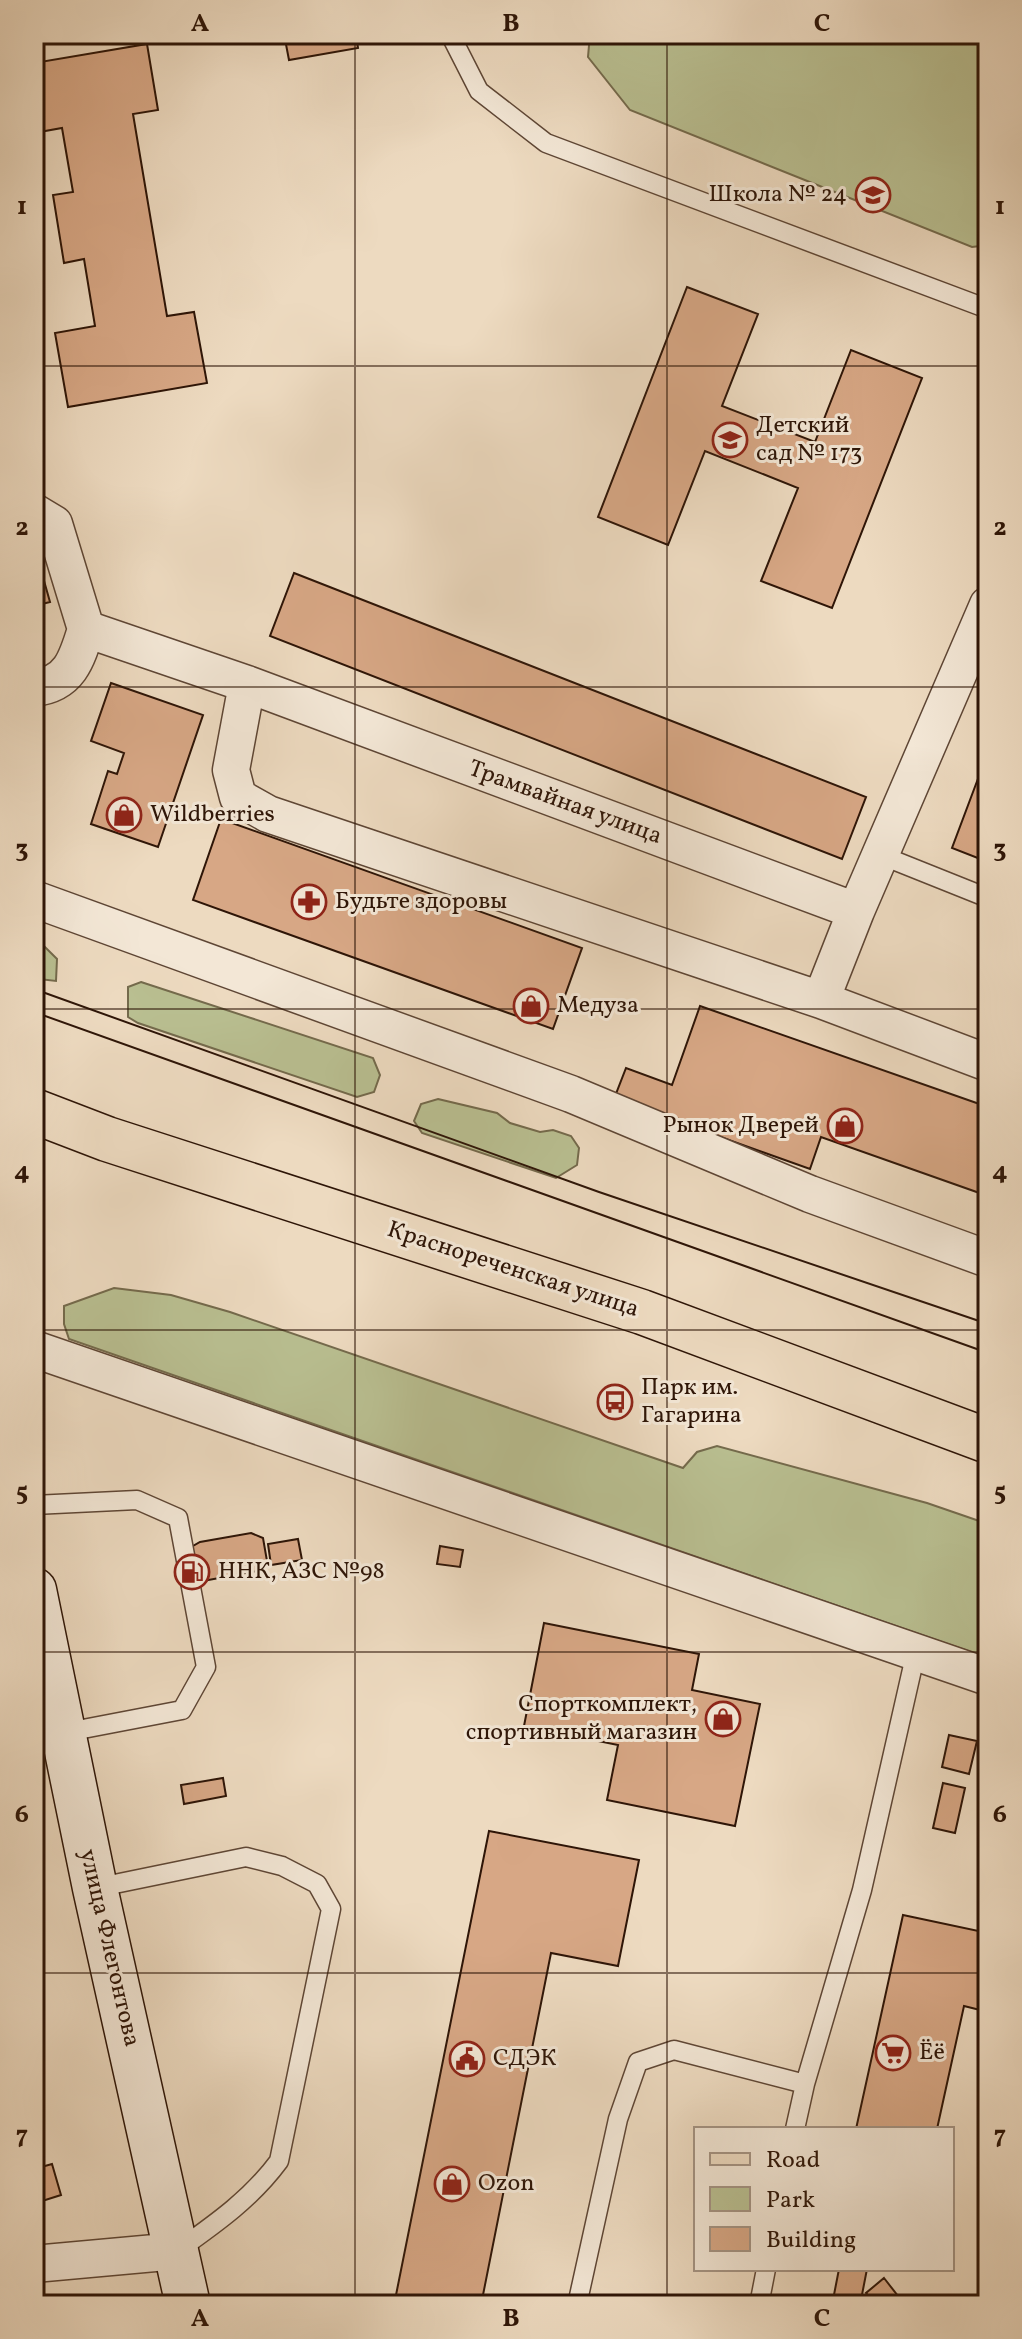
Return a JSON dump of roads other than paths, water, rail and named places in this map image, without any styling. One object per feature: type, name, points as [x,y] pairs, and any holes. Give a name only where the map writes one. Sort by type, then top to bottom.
[{"type":"main road","name":"Краснореченская улица","points":[[34,1111],[107,1139],[642,1312],[988,1441]]},
{"type":"street","points":[[34,512],[54,524],[86,629],[75,664],[50,686],[34,688]]},
{"type":"street","points":[[821,1000],[878,854],[984,625]]},
{"type":"street","name":"Трамвайная улица","points":[[86,629],[247,684],[856,911]]},
{"type":"street","points":[[247,684],[231,770],[238,797],[268,814],[821,1000],[988,1063]]},
{"type":"street","points":[[34,899],[571,1094],[810,1194],[988,1259]]},
{"type":"street","points":[[34,1349],[988,1677]]},
{"type":"street","name":"улица Флегонтова","points":[[34,1590],[48,1729],[95,1888],[188,2305]]},
{"type":"street","points":[[34,2264],[177,2251]]},
{"type":"lane","points":[[450,34],[479,91],[546,143],[988,309]]},
{"type":"lane","points":[[878,854],[988,898]]},
{"type":"lane","points":[[34,1505],[137,1500],[178,1518],[206,1667],[182,1710],[48,1729]]},
{"type":"lane","points":[[795,2127],[805,2084],[862,1890],[916,1652]]},
{"type":"lane","points":[[95,1888],[246,1857],[282,1866],[317,1884],[331,1909],[279,2161],[263,2183],[231,2213],[177,2251]]},
{"type":"lane","points":[[577,2305],[618,2119],[638,2062],[674,2050],[805,2084]]},
{"type":"lane","points":[[759,2305],[766,2271]]},
{"type":"tram line","points":[[34,989],[599,1192],[988,1324]]},
{"type":"tram line","points":[[34,1012],[988,1353]]},
{"type":"place","name":"Школа № 24","points":[[873,195]]},
{"type":"place","name":"Детский сад № 173","points":[[730,440]]},
{"type":"place","name":"Wildberries","points":[[124,815]]},
{"type":"place","name":"Будьте здоровы","points":[[309,902]]},
{"type":"place","name":"Медуза","points":[[531,1006]]},
{"type":"place","name":"Рынок Дверей","points":[[845,1126]]},
{"type":"place","name":"Парк им. Гагарина","points":[[615,1402]]},
{"type":"place","name":"ННК, АЗС №98","points":[[192,1572]]},
{"type":"place","name":"Спорткомплект, спортивный магазин","points":[[723,1719]]},
{"type":"place","name":"Ёё","points":[[893,2053]]},
{"type":"place","name":"СДЭК","points":[[467,2059]]},
{"type":"place","name":"Ozon","points":[[452,2184]]}]
